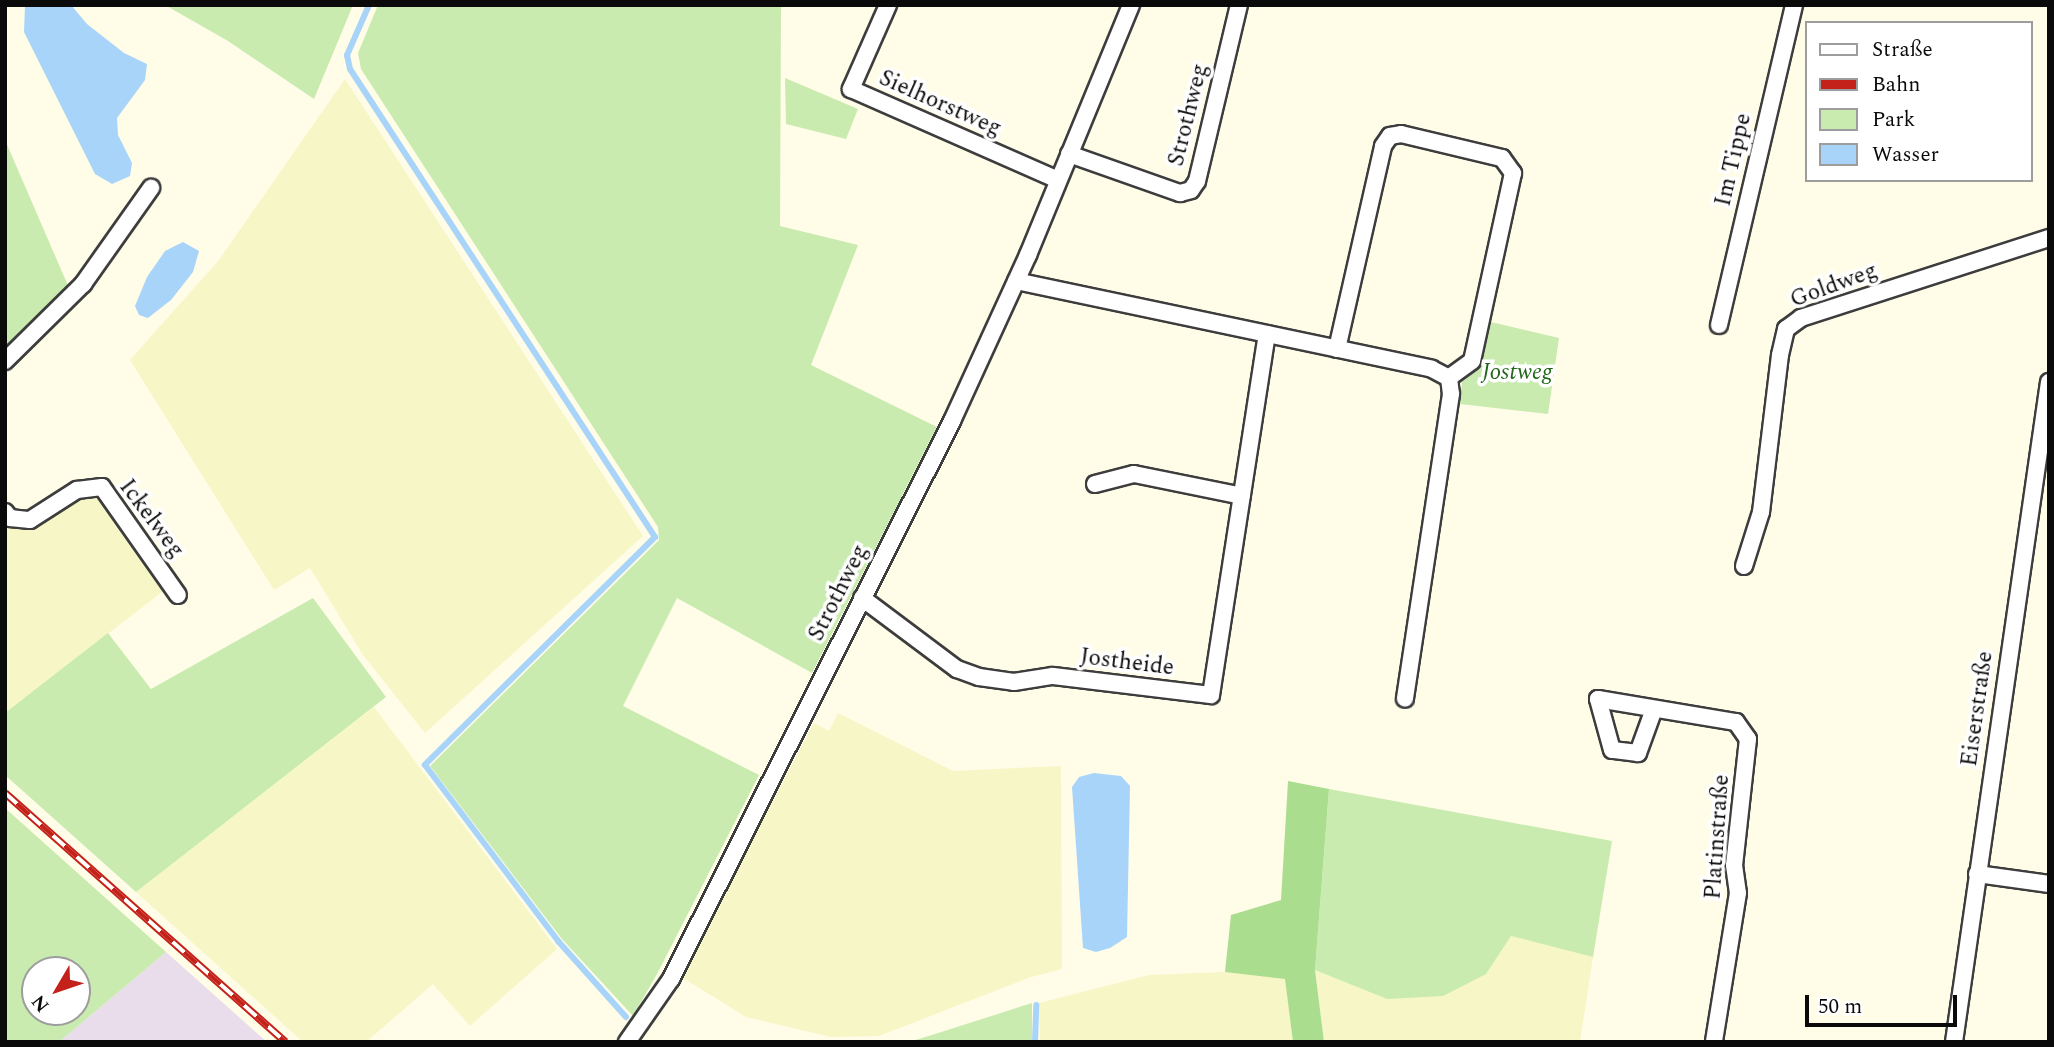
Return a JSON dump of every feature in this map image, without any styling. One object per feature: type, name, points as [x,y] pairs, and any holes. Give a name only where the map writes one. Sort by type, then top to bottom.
[{"type":"street","name":"Sielhorstweg","points":[[888,5],[851,89],[1058,180]]},
{"type":"street","name":"Strothweg","points":[[627,1042],[671,979],[952,421],[1016,281],[1131,5]]},
{"type":"street","name":"Strothweg","points":[[1069,154],[1181,193],[1191,190],[1197,181],[1239,5]]},
{"type":"street","name":"Im Tippe","points":[[1719,326],[1794,5]]},
{"type":"street","points":[[1337,349],[1383,146],[1391,136],[1401,134],[1502,158],[1513,173],[1472,361],[1449,378]]},
{"type":"street","points":[[5,361],[83,284],[151,188]]},
{"type":"street","name":"Goldweg","points":[[1744,566],[1761,512],[1786,329],[1801,318],[2049,238]]},
{"type":"street","points":[[1016,281],[1432,369],[1449,378]]},
{"type":"street","name":"Jostheide","points":[[862,598],[957,669],[979,677],[1014,682],[1053,676],[1211,695],[1267,334]]},
{"type":"street","points":[[1405,699],[1451,394],[1449,378]]},
{"type":"street","name":"Eiserstraße","points":[[1954,1042],[2049,382]]},
{"type":"street","points":[[1094,484],[1134,474],[1242,496]]},
{"type":"street","name":"Ickelweg","points":[[5,512],[10,518],[30,520],[77,490],[102,487],[178,596]]},
{"type":"street","name":"Platinstraße","points":[[1654,709],[1736,722],[1748,739],[1734,865],[1738,892],[1714,1042]]},
{"type":"street","points":[[1977,874],[2049,884]]},
{"type":"shaded area","points":[[166,952],[267,1042],[59,1042],[78,1026],[91,1026],[91,1015]]},
{"type":"green space","points":[[165,5],[353,5],[314,99],[228,41]]},
{"type":"green space","points":[[378,5],[781,5],[780,226],[858,245],[811,365],[937,427],[812,673],[677,598],[623,706],[759,775],[633,1016],[562,939],[430,766],[659,540],[658,527],[361,69],[358,53]]},
{"type":"green space","points":[[785,78],[858,109],[846,139],[786,124]]},
{"type":"green space","points":[[345,79],[643,536],[425,733],[363,655],[310,568],[274,590],[130,360],[219,260]]},
{"type":"green space","points":[[5,140],[69,288],[5,349]]},
{"type":"green space","name":"Jostweg","points":[[1491,322],[1559,338],[1548,414],[1460,404],[1462,382],[1480,368]]},
{"type":"green space","points":[[99,492],[166,589],[5,713],[5,521],[79,494]]},
{"type":"green space","points":[[313,598],[386,697],[136,892],[5,775],[5,713],[108,633],[151,689]]},
{"type":"green space","points":[[374,707],[557,949],[470,1026],[433,984],[366,1042],[303,1042],[136,892]]},
{"type":"green space","points":[[838,713],[953,771],[1061,766],[1062,969],[1031,977],[879,1036],[831,1037],[746,1017],[680,976],[814,723],[829,731]]},
{"type":"green space","points":[[1288,781],[1329,789],[1315,970],[1324,1042],[1293,1042],[1285,979],[1225,972],[1231,915],[1281,900]]},
{"type":"green space","points":[[1329,789],[1612,841],[1593,957],[1511,936],[1486,974],[1443,996],[1387,999],[1315,970]]},
{"type":"green space","points":[[5,808],[166,952],[91,1015],[91,956],[21,956],[21,1026],[78,1026],[59,1042],[5,1042]]},
{"type":"green space","points":[[1511,936],[1593,957],[1580,1042],[1324,1042],[1315,970],[1387,999],[1486,974]]},
{"type":"green space","points":[[1225,972],[1285,978],[1293,1042],[1040,1042],[1039,1003],[1149,975]]},
{"type":"green space","points":[[1032,1003],[1032,1042],[909,1042],[935,1034]]},
{"type":"water","points":[[25,5],[71,5],[87,24],[124,53],[147,64],[145,80],[117,118],[118,135],[132,163],[130,176],[112,184],[95,174],[24,32]]},
{"type":"water","points":[[183,242],[199,251],[193,272],[171,300],[148,318],[139,315],[135,306],[147,277],[165,251]]},
{"type":"water","points":[[1094,773],[1121,776],[1130,786],[1127,937],[1110,948],[1096,952],[1083,948],[1072,787],[1079,777]]},
{"type":"waterway","points":[[369,5],[347,55],[350,69],[655,537],[425,765],[558,941],[626,1017]]},
{"type":"waterway","points":[[1035,1042],[1036,1005]]},
{"type":"railway","points":[[5,793],[285,1042]]}]
